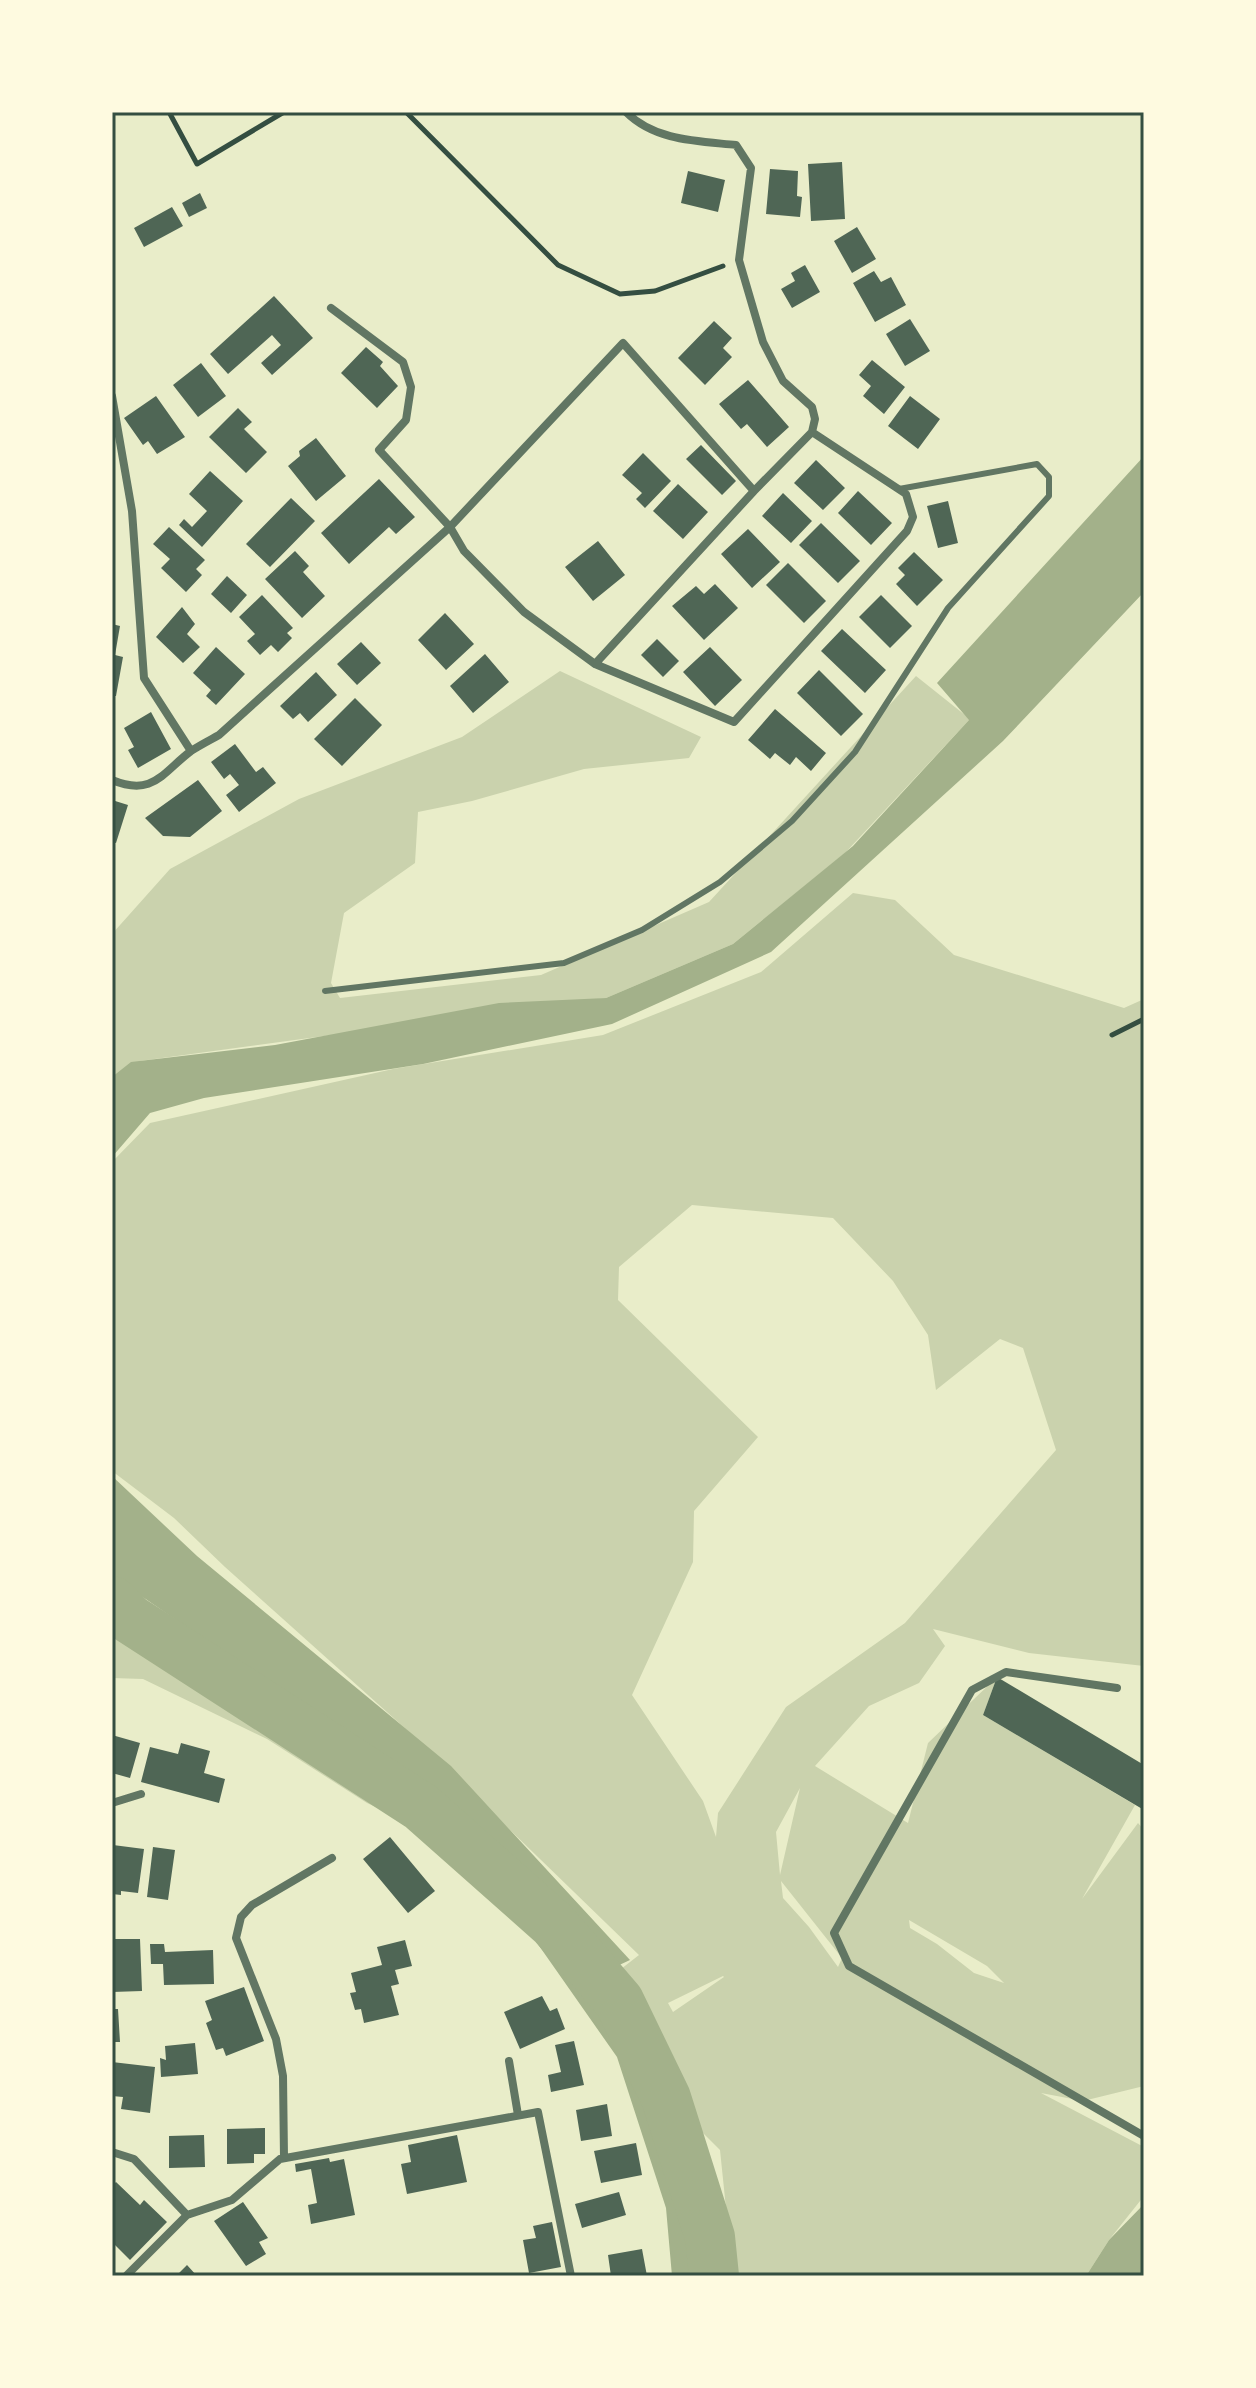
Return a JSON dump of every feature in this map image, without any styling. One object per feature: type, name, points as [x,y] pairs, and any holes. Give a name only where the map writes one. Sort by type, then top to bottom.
[{"type":"street","points":[[595,664],[812,432],[815,419],[812,407],[783,381],[763,342],[739,260],[751,168],[736,145],[679,139],[639,125],[626,112]]},
{"type":"street","points":[[331,308],[403,362],[411,387],[406,420],[379,450],[450,527],[464,551],[524,612],[595,664],[734,722],[907,531],[913,517],[906,494],[812,432]]},
{"type":"street","points":[[112,780],[130,787],[159,780],[191,751],[219,735],[450,527],[623,343],[754,491]]},
{"type":"street","points":[[112,396],[132,511],[144,678],[191,751]]},
{"type":"street","points":[[1117,1688],[1006,1672],[972,1690],[834,1933],[849,1966],[1144,2136]]},
{"type":"street","points":[[112,1803],[141,1794]]},
{"type":"street","points":[[284,2158],[283,2076],[276,2039],[236,1938],[241,1917],[252,1905],[332,1858]]},
{"type":"street","points":[[509,2061],[518,2115]]},
{"type":"street","points":[[126,2276],[187,2215],[232,2200],[280,2159],[538,2112],[571,2276]]},
{"type":"street","points":[[112,2152],[134,2159],[187,2215]]},
{"type":"lane","points":[[325,991],[564,963],[642,930],[720,882],[792,821],[855,752],[948,608],[1049,496],[1049,477],[1037,464],[899,489]]},
{"type":"path","points":[[169,112],[197,164],[284,112]]},
{"type":"path","points":[[406,112],[558,265],[620,294],[655,291],[739,260]]},
{"type":"path","points":[[1112,1035],[1144,1019]]},
{"type":"shaded area","points":[[1144,456],[1144,592],[1003,741],[771,952],[612,1024],[423,1064],[204,1098],[150,1113],[112,1157],[112,1077],[131,1062],[275,1045],[499,1003],[606,998],[733,944],[853,846],[969,720],[937,683]]},
{"type":"shaded area","points":[[560,671],[701,737],[689,758],[584,769],[472,801],[418,812],[415,863],[344,913],[331,983],[340,998],[541,975],[709,902],[916,676],[970,719],[845,853],[733,944],[606,998],[140,1061],[112,1079],[112,934],[170,869],[299,799],[462,737]]},
{"type":"shaded area","points":[[853,893],[895,900],[954,955],[1124,1008],[1144,999],[1144,1666],[1029,1653],[933,1629],[945,1646],[919,1683],[869,1706],[815,1766],[908,1823],[928,1743],[997,1677],[983,1715],[1135,1805],[1082,1899],[1138,1823],[1144,1830],[1144,2086],[1083,2101],[1041,2093],[1144,2147],[1144,2196],[1109,2240],[1086,2276],[733,2276],[720,2150],[674,2104],[603,1983],[639,1955],[407,1730],[174,1518],[112,1471],[112,1162],[150,1123],[393,1069],[603,1035],[761,972]],"holes":[[[692,1205],[833,1218],[893,1281],[928,1335],[936,1390],[1000,1339],[1023,1348],[1056,1450],[905,1623],[786,1707],[718,1813],[716,1837],[703,1801],[632,1695],[693,1562],[694,1511],[758,1437],[618,1300],[619,1267]],[[800,1788],[780,1875],[776,1832]],[[781,1881],[842,1958],[838,1967],[783,1898]],[[909,1920],[987,1966],[1004,1983],[974,1973],[937,1944],[910,1928]],[[724,1977],[673,2012],[668,2003]]]},
{"type":"shaded area","points":[[112,1476],[197,1556],[451,1766],[630,1960],[600,1974],[520,1897],[632,2044],[700,2142],[730,2276],[672,2276],[666,2208],[617,2057],[434,1796],[112,1576]]},
{"type":"shaded area","points":[[112,1609],[182,1610],[425,1765],[431,1833],[367,1803],[267,1739],[143,1679],[112,1678]]},
{"type":"shaded area","points":[[1144,2204],[1144,2276],[1086,2276],[1109,2240]]},
{"type":"building","points":[[842,162],[845,219],[811,221],[808,164]]},
{"type":"building","points":[[770,169],[798,171],[797,196],[802,197],[800,217],[766,214]]},
{"type":"building","points":[[688,171],[725,180],[718,212],[681,203]]},
{"type":"building","points":[[200,193],[207,208],[189,217],[182,203]]},
{"type":"building","points":[[172,207],[183,226],[144,247],[134,228]]},
{"type":"building","points":[[857,227],[876,259],[852,273],[834,241]]},
{"type":"building","points":[[805,265],[820,292],[792,308],[781,289],[795,281],[791,273]]},
{"type":"building","points":[[874,271],[881,282],[891,277],[906,305],[875,322],[853,283]]},
{"type":"building","points":[[274,296],[313,338],[272,375],[261,363],[281,345],[272,335],[228,374],[210,354]]},
{"type":"building","points":[[910,319],[930,351],[905,366],[886,334]]},
{"type":"building","points":[[714,321],[732,338],[723,348],[732,357],[705,385],[678,358]]},
{"type":"building","points":[[366,347],[383,362],[380,366],[398,386],[377,408],[341,373]]},
{"type":"building","points":[[872,360],[905,387],[884,414],[863,396],[871,386],[859,375]]},
{"type":"building","points":[[201,363],[226,396],[198,417],[173,385]]},
{"type":"building","points":[[748,380],[789,427],[767,447],[747,424],[741,429],[719,404]]},
{"type":"building","points":[[156,396],[185,437],[157,454],[148,441],[143,445],[124,418]]},
{"type":"building","points":[[910,396],[940,419],[918,449],[888,426]]},
{"type":"building","points":[[238,408],[252,422],[244,429],[267,452],[246,473],[209,437]]},
{"type":"building","points":[[316,438],[346,476],[316,501],[288,466],[300,456],[299,451]]},
{"type":"building","points":[[701,445],[736,481],[722,495],[686,459]]},
{"type":"building","points":[[643,453],[671,481],[645,508],[636,499],[642,493],[622,475]]},
{"type":"building","points":[[816,460],[845,488],[823,510],[794,483]]},
{"type":"building","points":[[210,471],[243,501],[202,547],[179,525],[184,519],[192,527],[207,511],[189,494]]},
{"type":"building","points":[[379,479],[415,517],[396,534],[389,527],[349,564],[321,533]]},
{"type":"building","points":[[678,484],[708,512],[683,539],[653,511]]},
{"type":"building","points":[[858,491],[892,523],[871,545],[838,513]]},
{"type":"building","points":[[783,493],[812,521],[791,543],[762,516]]},
{"type":"building","points":[[291,498],[315,521],[270,567],[246,544]]},
{"type":"building","points":[[948,501],[958,543],[938,548],[927,506]]},
{"type":"building","points":[[821,523],[860,561],[838,583],[799,545]]},
{"type":"building","points":[[169,527],[205,560],[196,569],[202,575],[186,592],[161,568],[170,559],[153,544]]},
{"type":"building","points":[[748,529],[780,562],[752,588],[721,554]]},
{"type":"building","points":[[598,541],[625,575],[593,601],[565,567]]},
{"type":"building","points":[[295,551],[309,566],[303,572],[325,596],[302,618],[265,579]]},
{"type":"building","points":[[914,552],[943,580],[917,606],[896,584],[905,575],[898,568]]},
{"type":"building","points":[[788,563],[826,601],[804,623],[766,585]]},
{"type":"building","points":[[227,576],[247,595],[231,613],[211,594]]},
{"type":"building","points":[[715,584],[738,608],[704,640],[672,606],[696,586],[704,594]]},
{"type":"building","points":[[262,595],[293,628],[287,633],[292,638],[278,652],[271,645],[260,655],[247,641],[255,634],[239,617]]},
{"type":"building","points":[[881,595],[912,626],[890,648],[859,617]]},
{"type":"building","points":[[182,607],[195,624],[187,634],[200,647],[183,663],[156,637]]},
{"type":"building","points":[[445,613],[474,644],[446,670],[418,640]]},
{"type":"building","points":[[112,624],[120,626],[115,655],[123,657],[116,696],[112,696]]},
{"type":"building","points":[[842,629],[886,670],[865,693],[821,651]]},
{"type":"building","points":[[657,639],[679,661],[663,677],[641,655]]},
{"type":"building","points":[[361,642],[381,663],[357,685],[337,664]]},
{"type":"building","points":[[216,647],[245,674],[216,705],[206,696],[211,690],[193,673]]},
{"type":"building","points":[[710,647],[742,680],[715,706],[683,672]]},
{"type":"building","points":[[485,654],[509,682],[473,713],[450,686]]},
{"type":"building","points":[[819,670],[863,714],[841,736],[797,693]]},
{"type":"building","points":[[316,672],[337,695],[308,722],[300,713],[293,719],[280,706]]},
{"type":"building","points":[[355,698],[382,725],[342,766],[314,739]]},
{"type":"building","points":[[775,709],[826,753],[811,771],[796,757],[790,765],[775,753],[770,759],[748,740]]},
{"type":"building","points":[[151,712],[171,749],[138,768],[128,750],[134,747],[124,728]]},
{"type":"building","points":[[235,744],[256,772],[263,767],[276,783],[239,812],[226,795],[239,785],[230,774],[224,779],[211,762]]},
{"type":"building","points":[[198,780],[222,811],[190,837],[163,836],[145,818]]},
{"type":"building","points":[[112,800],[128,805],[116,843],[112,842]]},
{"type":"building","points":[[997,1677],[1144,1765],[1144,1810],[983,1715]]},
{"type":"building","points":[[112,1735],[140,1743],[130,1778],[112,1773]]},
{"type":"building","points":[[181,1743],[210,1751],[204,1773],[225,1779],[219,1803],[141,1782],[150,1747],[178,1754]]},
{"type":"building","points":[[390,1837],[435,1891],[408,1913],[363,1859]]},
{"type":"building","points":[[113,1845],[144,1849],[138,1893],[121,1891],[121,1895],[112,1894]]},
{"type":"building","points":[[153,1847],[175,1850],[168,1900],[147,1897]]},
{"type":"building","points":[[113,1939],[140,1939],[142,1991],[112,1992]]},
{"type":"building","points":[[405,1940],[412,1966],[395,1970],[399,1984],[391,1986],[399,2015],[364,2023],[361,2009],[355,2010],[350,1993],[356,1992],[351,1973],[382,1965],[377,1947]]},
{"type":"building","points":[[150,1944],[164,1944],[165,1952],[213,1950],[214,1984],[164,1985],[163,1964],[151,1964]]},
{"type":"building","points":[[244,1987],[264,2041],[226,2056],[223,2048],[216,2050],[206,2023],[212,2020],[205,2001]]},
{"type":"building","points":[[542,1996],[550,2011],[557,2008],[565,2029],[520,2049],[504,2012]]},
{"type":"building","points":[[112,2009],[118,2009],[120,2042],[112,2042]]},
{"type":"building","points":[[574,2041],[584,2085],[551,2092],[548,2075],[561,2072],[555,2045]]},
{"type":"building","points":[[195,2043],[198,2074],[161,2077],[160,2058],[166,2060],[165,2046]]},
{"type":"building","points":[[112,2062],[155,2067],[150,2113],[121,2109],[123,2097],[112,2096]]},
{"type":"building","points":[[607,2104],[612,2136],[581,2141],[576,2110]]},
{"type":"building","points":[[265,2128],[265,2154],[254,2154],[254,2163],[227,2164],[227,2129]]},
{"type":"building","points":[[204,2135],[205,2167],[169,2168],[169,2136]]},
{"type":"building","points":[[457,2135],[467,2182],[407,2194],[401,2164],[411,2162],[408,2145]]},
{"type":"building","points":[[636,2143],[642,2175],[601,2183],[594,2151]]},
{"type":"building","points":[[329,2158],[330,2162],[344,2159],[355,2215],[311,2224],[308,2205],[317,2203],[311,2169],[296,2172],[295,2164]]},
{"type":"building","points":[[116,2182],[140,2205],[144,2200],[167,2222],[130,2260],[112,2242],[112,2186]]},
{"type":"building","points":[[619,2192],[626,2215],[582,2228],[575,2204]]},
{"type":"building","points":[[243,2202],[268,2238],[259,2242],[266,2254],[246,2266],[214,2221]]},
{"type":"building","points":[[552,2222],[561,2267],[529,2273],[523,2240],[536,2238],[533,2226]]},
{"type":"building","points":[[642,2249],[647,2276],[611,2276],[608,2255]]},
{"type":"building","points":[[187,2265],[197,2276],[176,2276]]},
{"type":"waterway","points":[[112,1601],[130,1619],[421,1807],[553,1924],[619,2001],[666,2098],[710,2237],[714,2276]]}]
